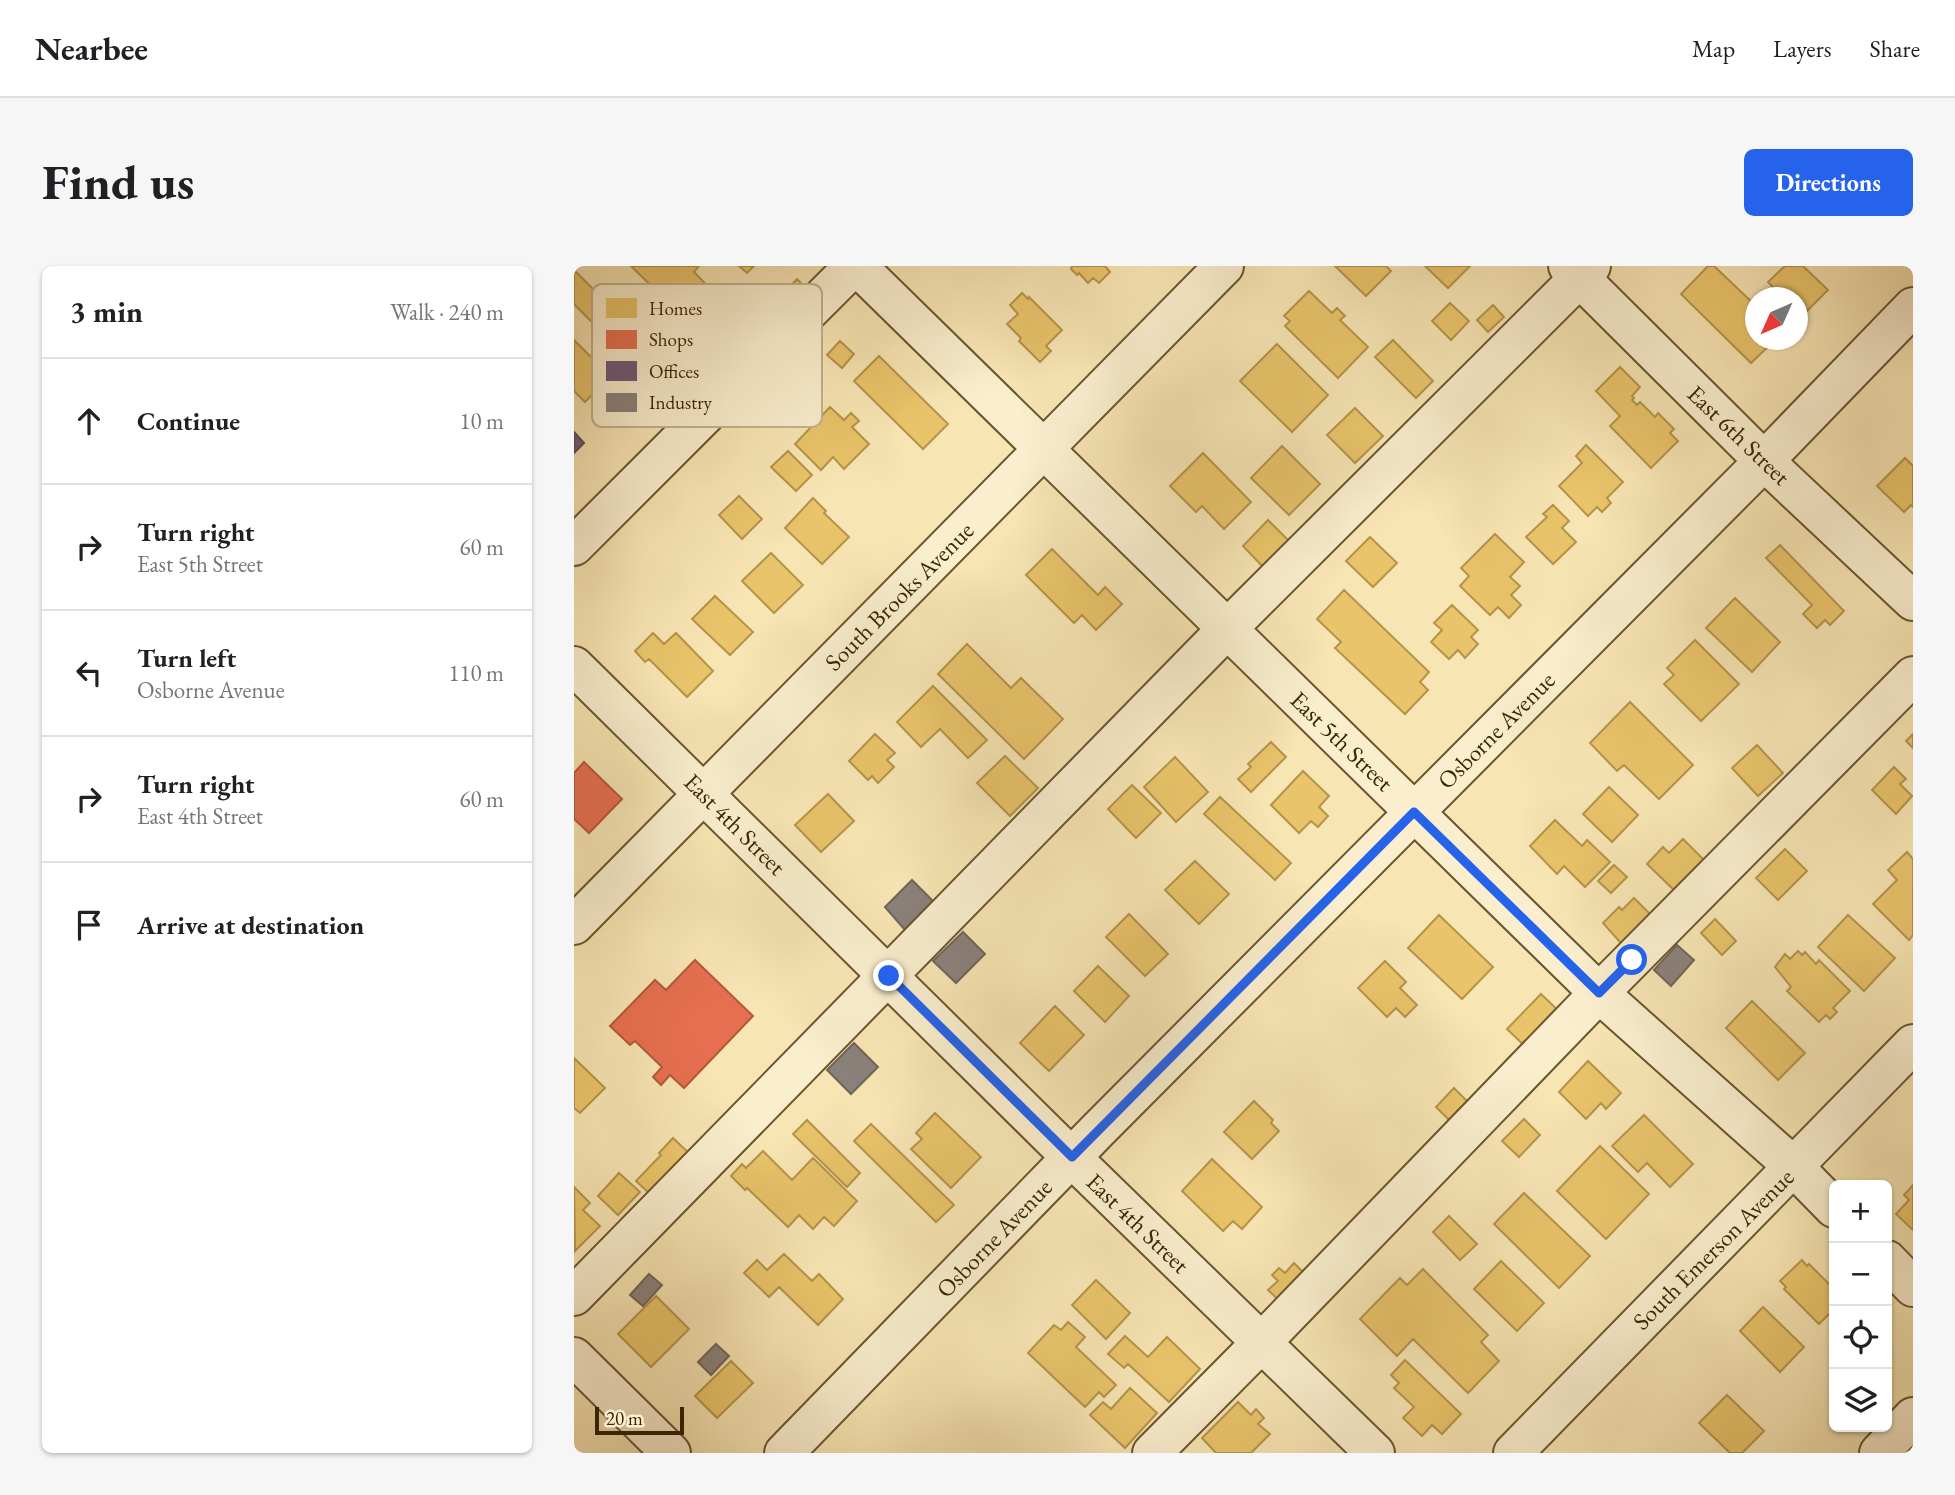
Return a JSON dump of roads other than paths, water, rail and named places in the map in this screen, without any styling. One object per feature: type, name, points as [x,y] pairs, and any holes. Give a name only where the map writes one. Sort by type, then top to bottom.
[{"type":"street","name":"East 5th Street","points":[[856,266],[1599,993],[1794,1167],[1829,1203]]},
{"type":"street","points":[[822,300],[856,266]]},
{"type":"street","name":"South Brooks Avenue","points":[[574,925],[1224,266]]},
{"type":"street","points":[[574,1296],[1580,270]]},
{"type":"street","name":"East 6th Street","points":[[1580,270],[1764,461],[1913,601]]},
{"type":"street","name":"Osborne Avenue","points":[[784,1453],[1072,1157],[1764,461],[1913,307]]},
{"type":"street","points":[[574,546],[694,427]]},
{"type":"street","name":"East 4th Street","points":[[574,666],[1375,1453]]},
{"type":"street","points":[[1152,1453],[1599,993],[1913,676]]},
{"type":"street","name":"South Emerson Avenue","points":[[1513,1453],[1913,1044]]},
{"type":"street","points":[[1892,1265],[1913,1287]]},
{"type":"street","points":[[574,1357],[671,1453]]},
{"type":"street","points":[[1879,1453],[1913,1417]]}]
